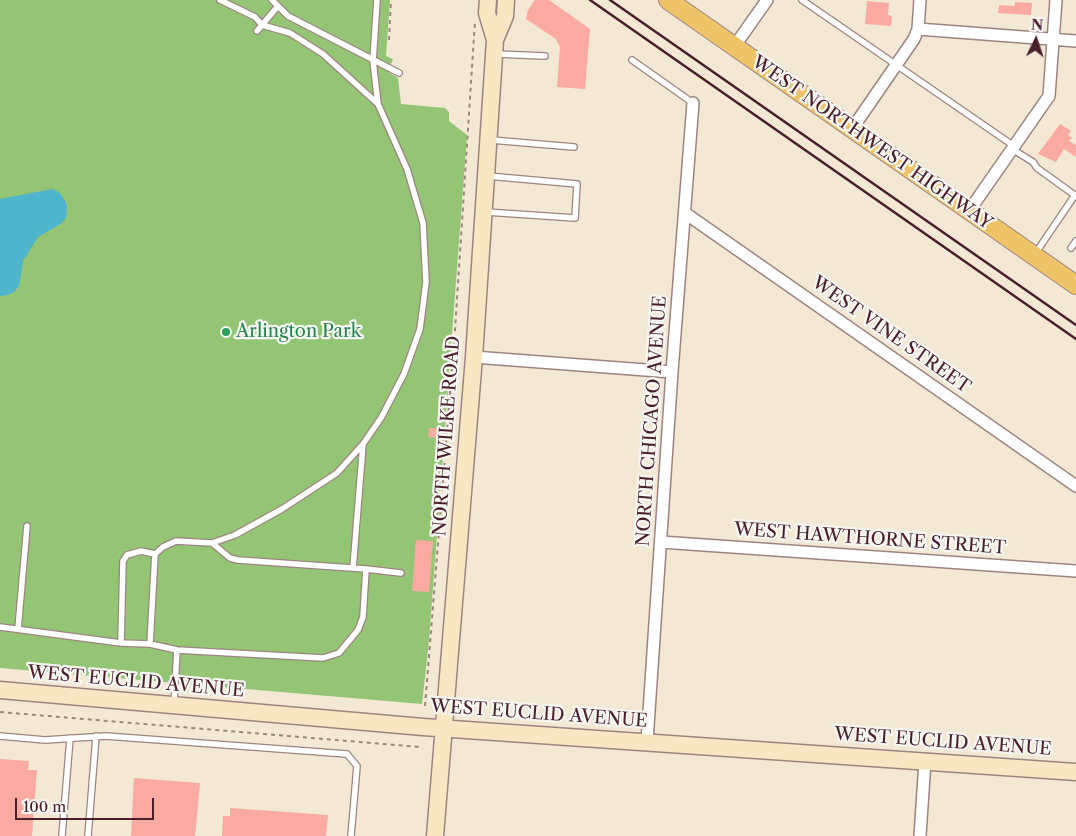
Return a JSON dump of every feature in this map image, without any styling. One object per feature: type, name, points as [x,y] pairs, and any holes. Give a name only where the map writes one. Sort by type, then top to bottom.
[{"type":"main road","name":"NORTH WILKE ROAD","points":[[488,0],[487,14],[495,47]]},
{"type":"main road","name":"NORTH WILKE ROAD","points":[[435,836],[474,358],[495,47],[505,16],[506,0]]},
{"type":"main road","name":"WEST NORTHWEST HIGHWAY","points":[[668,0],[969,211],[1073,281]]},
{"type":"main road","name":"WEST EUCLID AVENUE","points":[[0,690],[444,728],[1076,772]]},
{"type":"street","points":[[734,47],[767,0]]},
{"type":"street","points":[[852,129],[914,39],[918,29],[920,0]]},
{"type":"street","points":[[969,211],[1049,96],[1056,0]]},
{"type":"street","points":[[918,29],[1076,41]]},
{"type":"street","name":"NORTH CHICAGO AVENUE","points":[[647,742],[672,372],[693,103]]},
{"type":"street","name":"WEST VINE STREET","points":[[685,213],[1076,486]]},
{"type":"street","points":[[474,358],[672,372]]},
{"type":"street","name":"WEST HAWTHORNE STREET","points":[[661,542],[1076,571]]},
{"type":"street","points":[[920,836],[925,761]]},
{"type":"lane","points":[[220,0],[254,17],[262,25],[290,33],[323,54],[378,104]]},
{"type":"lane","points":[[272,0],[288,16],[399,73]]},
{"type":"lane","points":[[150,644],[155,554],[163,547],[176,541],[212,543],[235,535],[282,509],[337,473],[382,418],[404,374],[420,329],[426,282],[423,223],[407,169],[378,104],[373,61],[377,0]]},
{"type":"lane","points":[[802,0],[897,64],[1076,196],[1034,256]]},
{"type":"lane","points":[[258,31],[278,6]]},
{"type":"lane","points":[[495,47],[546,56]]},
{"type":"lane","points":[[632,60],[693,103]]},
{"type":"lane","points":[[489,140],[574,147]]},
{"type":"lane","points":[[484,212],[576,218],[577,184],[486,176]]},
{"type":"lane","points":[[1071,248],[1076,241]]},
{"type":"lane","points":[[353,568],[362,444]]},
{"type":"lane","points":[[18,629],[27,526]]},
{"type":"lane","points":[[212,543],[230,558],[238,560],[401,572]]},
{"type":"lane","points":[[121,643],[123,561],[127,555],[141,551],[155,554]]},
{"type":"lane","points":[[0,627],[121,643],[150,644],[177,650],[323,658],[339,654],[358,630],[363,617],[366,569]]},
{"type":"lane","points":[[174,706],[177,650]]},
{"type":"lane","points":[[0,736],[45,740],[106,736],[348,754],[357,766],[351,836]]},
{"type":"lane","points":[[88,836],[96,736]]},
{"type":"lane","points":[[62,836],[70,738]]},
{"type":"path","points":[[389,40],[391,0]]},
{"type":"path","points":[[425,706],[455,330],[475,20]]},
{"type":"path","points":[[0,712],[400,746],[420,747],[421,745]]},
{"type":"green space","name":"Arlington Park","points":[[0,0],[390,0],[386,56],[393,59],[388,72],[398,78],[401,104],[445,108],[449,112],[449,121],[467,135],[429,640],[422,704],[0,668]]},
{"type":"water","points":[[52,189],[59,192],[64,199],[67,206],[66,218],[62,223],[38,237],[23,261],[19,286],[14,292],[0,296],[0,199]]},
{"type":"building","points":[[535,0],[549,0],[590,29],[585,89],[557,87],[560,47],[556,39],[526,19],[528,10]]},
{"type":"building","points":[[867,1],[889,3],[888,15],[892,16],[891,26],[865,24]]},
{"type":"building","points":[[1015,2],[1032,3],[1031,15],[998,13],[999,5],[1015,6]]},
{"type":"building","points":[[1060,124],[1071,131],[1068,135],[1072,138],[1069,141],[1076,145],[1076,157],[1064,149],[1056,162],[1038,154]]},
{"type":"building","points":[[429,428],[438,428],[438,438],[428,437]]},
{"type":"building","points":[[416,540],[433,541],[429,592],[412,591]]},
{"type":"building","points":[[0,759],[29,761],[28,770],[37,770],[32,836],[0,836]]},
{"type":"building","points":[[134,778],[200,783],[195,836],[131,836]]},
{"type":"building","points":[[230,808],[328,815],[326,836],[222,836],[223,816],[230,816]]},
{"type":"railway","points":[[590,0],[1076,339]]},
{"type":"railway","points":[[610,0],[1076,325]]},
{"type":"place","name":"Arlington Park","points":[[226,332]]}]
